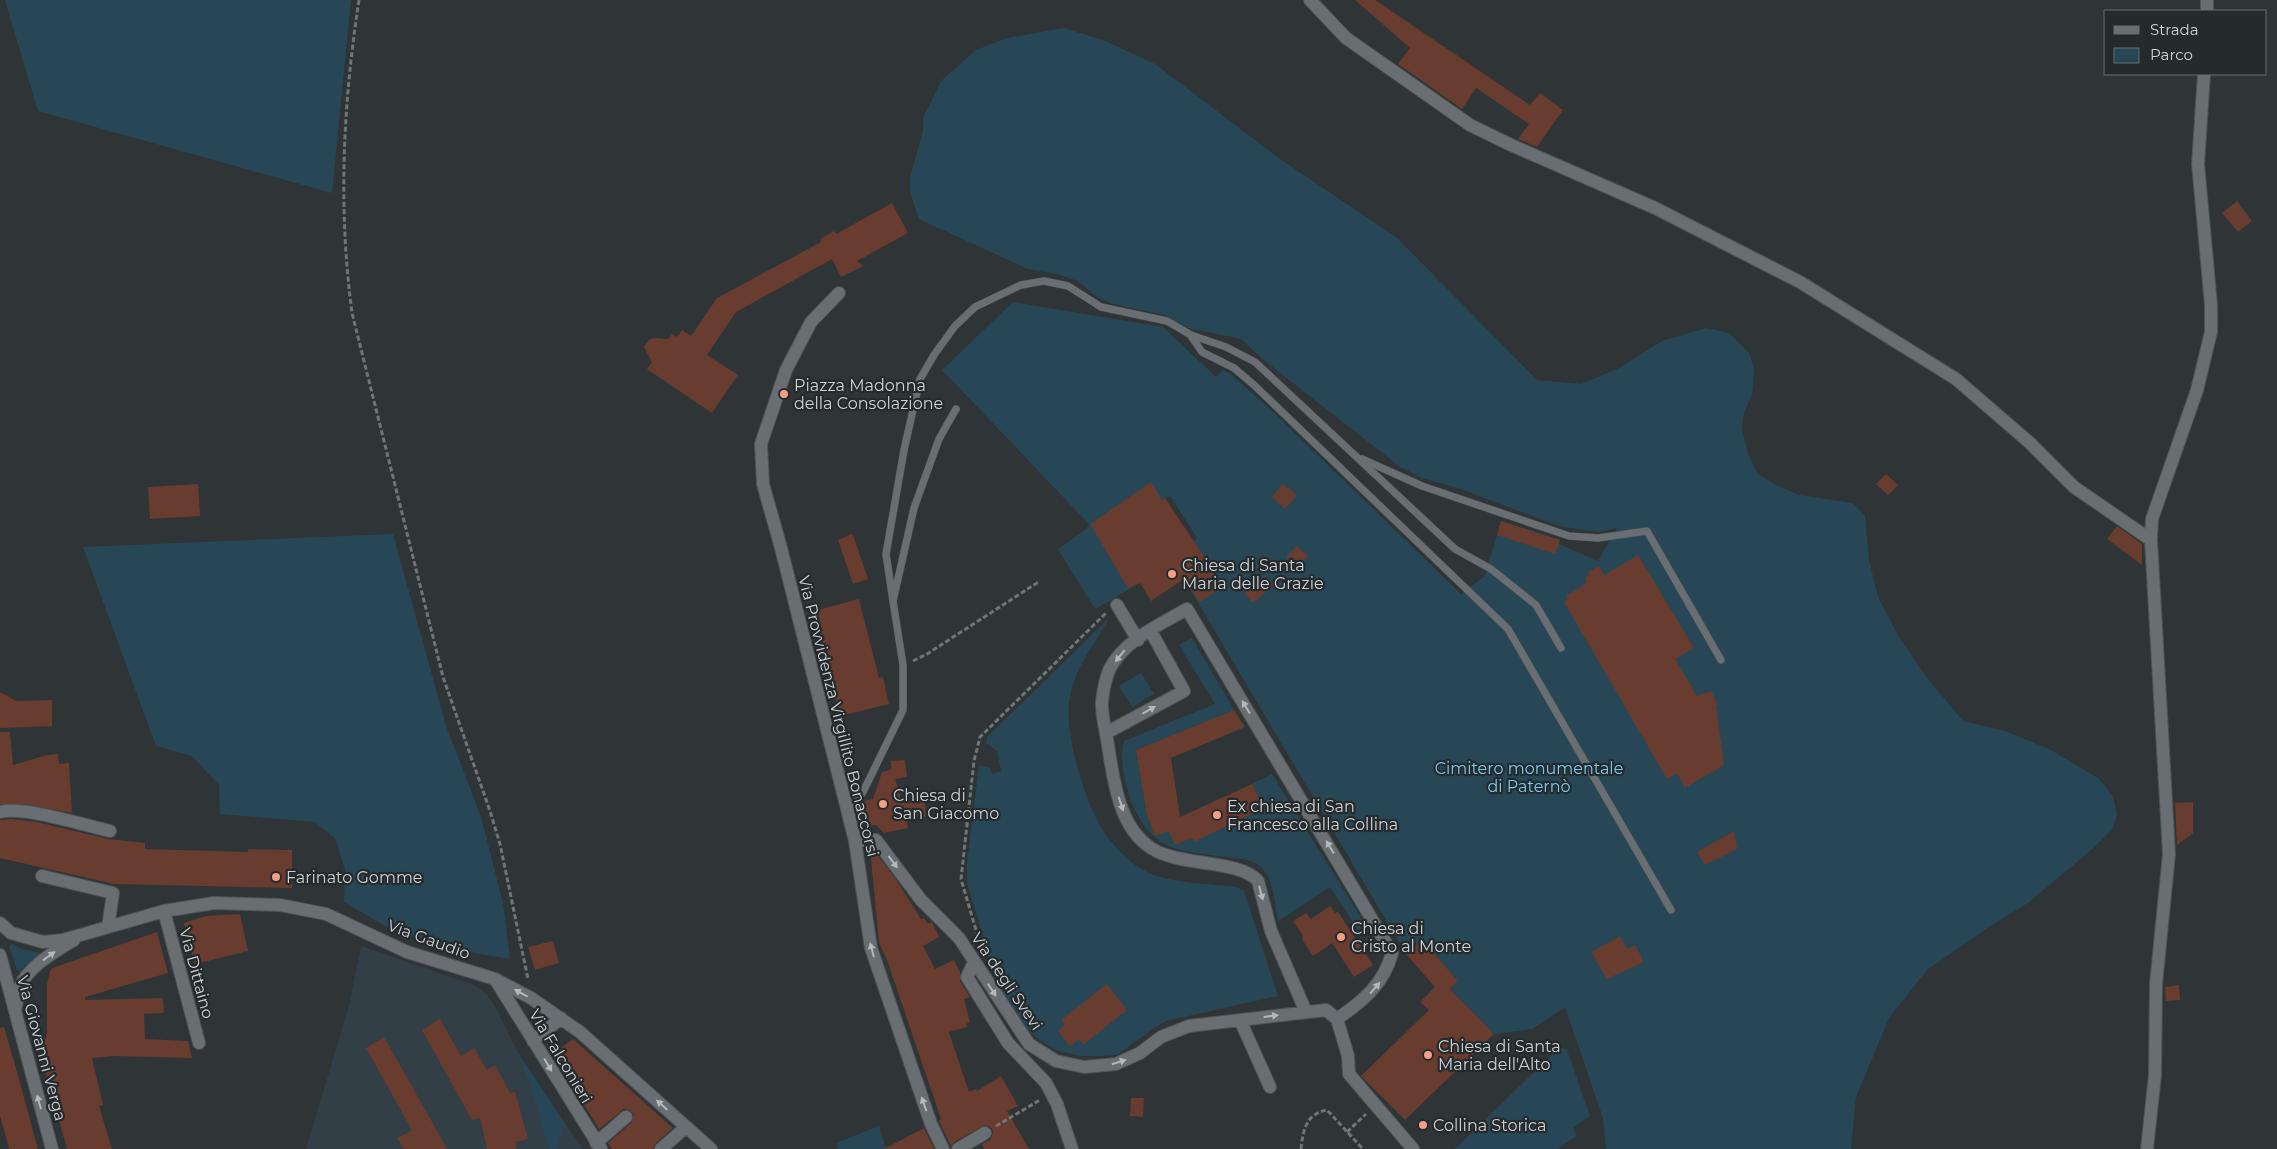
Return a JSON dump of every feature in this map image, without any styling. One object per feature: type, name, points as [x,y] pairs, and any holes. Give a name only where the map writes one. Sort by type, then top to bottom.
[{"type":"street","points":[[1310,0],[1346,38],[1470,125],[1510,145],[1655,208],[1800,282],[1956,379],[2030,443],[2074,487],[2151,540]]},
{"type":"street","points":[[2147,1149],[2155,1075],[2156,984],[2169,854],[2151,540],[2152,519],[2155,505],[2197,390],[2210,332],[2211,305],[2198,164],[2204,75]]},
{"type":"street","name":"Via Provvidenza Virgillito Bonaccorsi","points":[[839,293],[811,322],[786,370],[761,444],[763,484],[855,841],[871,948],[932,1124],[943,1149]]},
{"type":"street","points":[[1117,605],[1138,640]]},
{"type":"street","points":[[1306,1012],[1271,931],[1258,881],[1237,869],[1181,860],[1150,848],[1137,834],[1124,813],[1115,783],[1102,702],[1110,668],[1125,649],[1150,630],[1187,608],[1390,946],[1392,953],[1390,963],[1380,982],[1364,1000],[1338,1019],[1348,1056],[1350,1074],[1413,1149]]},
{"type":"street","points":[[1106,733],[1184,690],[1150,630]]},
{"type":"street","points":[[0,812],[8,810],[110,831]]},
{"type":"street","name":"Via degli Svevi","points":[[855,841],[876,840],[921,900],[959,938],[1029,1044],[1042,1054],[1056,1061],[1101,1067],[1116,1064],[1140,1053],[1161,1037],[1189,1026],[1326,1010],[1338,1019]]},
{"type":"street","points":[[42,876],[112,893],[108,926]]},
{"type":"street","name":"Via Gaudio","points":[[85,934],[164,911],[214,903],[280,905],[326,914],[407,952],[495,979],[531,998],[580,1032],[711,1149]]},
{"type":"street","name":"Via Dittaino","points":[[164,911],[200,1043]]},
{"type":"street","points":[[0,922],[12,933],[43,942],[85,934]]},
{"type":"street","points":[[15,1010],[21,984],[33,969],[49,955],[85,934]]},
{"type":"street","name":"Via Giovanni Verga","points":[[0,955],[52,1149]]},
{"type":"street","points":[[974,962],[967,976],[1008,1043],[1046,1083],[1068,1133],[1072,1149]]},
{"type":"street","name":"Via Falconieri","points":[[495,979],[598,1146]]},
{"type":"street","points":[[533,1041],[561,1018]]},
{"type":"street","points":[[1240,1020],[1270,1087]]},
{"type":"street","points":[[598,1146],[626,1117]]},
{"type":"street","points":[[662,1149],[686,1127]]},
{"type":"street","points":[[958,1149],[985,1133]]},
{"type":"lane","points":[[848,813],[863,792],[903,710],[903,665],[886,554],[904,450],[920,379],[934,355],[955,326],[975,307],[1021,285],[1044,281],[1068,286],[1101,307],[1167,321],[1191,336],[1226,347],[1255,362],[1455,549],[1491,569],[1536,605],[1561,648]]},
{"type":"lane","points":[[1191,336],[1202,352],[1234,368],[1254,385],[1508,629],[1671,910]]},
{"type":"lane","points":[[893,601],[914,508],[939,439],[956,409]]},
{"type":"lane","points":[[1357,457],[1422,486],[1569,536],[1598,538],[1647,531],[1721,660]]},
{"type":"path","points":[[359,0],[350,60],[345,126],[344,257],[352,313],[443,677],[500,844],[531,998]]},
{"type":"path","points":[[903,665],[927,654],[1040,581]]},
{"type":"path","points":[[974,962],[979,941],[961,879],[974,761],[980,737],[1102,616],[1117,605]]},
{"type":"path","points":[[985,1133],[1052,1093]]},
{"type":"path","points":[[1301,1149],[1304,1129],[1313,1114],[1327,1110],[1363,1149]]},
{"type":"path","points":[[1347,1132],[1362,1118]]},
{"type":"shaded area","points":[[361,946],[474,985],[486,994],[495,1006],[521,1059],[583,1149],[306,1149],[349,1006]]},
{"type":"green space","points":[[5,0],[351,0],[332,193],[38,111]]},
{"type":"green space","name":"Cimitero monumentale di Paternò","points":[[1063,28],[1103,40],[1155,64],[1280,159],[1396,237],[1537,380],[1581,384],[1619,368],[1662,341],[1706,328],[1729,333],[1749,353],[1754,369],[1752,395],[1744,412],[1742,430],[1748,454],[1758,474],[1776,485],[1799,495],[1853,503],[1865,516],[1869,560],[1878,597],[1900,639],[1928,679],[1963,721],[2005,731],[2049,749],[2098,778],[2113,796],[2117,815],[2112,830],[2028,903],[1990,926],[1927,970],[1889,1018],[1856,1097],[1851,1149],[1606,1149],[1603,1118],[1565,1007],[1532,1029],[1494,1034],[1450,989],[1458,981],[1423,940],[1406,954],[1190,589],[1211,576],[1194,541],[1197,538],[1170,496],[1116,531],[1140,583],[1095,609],[1058,549],[1085,530],[1089,524],[942,370],[1013,302],[1163,327],[1216,377],[1223,370],[1228,372],[1273,412],[1461,594],[1485,576],[1501,521],[1560,540],[1559,544],[1598,561],[1617,528],[1598,532],[1559,526],[1461,489],[1422,478],[1399,466],[1265,361],[1241,339],[1188,328],[1165,315],[1113,304],[1097,297],[1078,281],[1057,274],[1028,269],[919,219],[910,192],[910,177],[923,131],[923,118],[941,81],[976,50],[1007,38]]},
{"type":"green space","points":[[393,534],[446,726],[481,817],[503,903],[510,959],[446,948],[392,930],[344,902],[345,869],[335,838],[315,822],[220,814],[219,785],[192,756],[156,746],[83,547]]},
{"type":"green space","points":[[1109,618],[1076,675],[1070,696],[1069,725],[1075,759],[1091,808],[1111,841],[1129,860],[1143,870],[1164,878],[1236,887],[1244,891],[1278,996],[1166,1021],[1117,1055],[1082,1056],[1058,1051],[1034,1036],[998,985],[967,883],[967,863],[979,765],[990,768],[992,774],[1001,771],[997,751],[986,743],[987,737]]},
{"type":"green space","points":[[1192,638],[1234,710],[1136,750],[1147,816],[1155,835],[1169,831],[1192,838],[1194,842],[1264,808],[1252,784],[1272,774],[1368,929],[1361,935],[1330,887],[1278,921],[1269,878],[1261,867],[1244,859],[1184,851],[1171,847],[1159,841],[1149,832],[1140,819],[1131,801],[1125,779],[1122,763],[1124,741],[1215,704],[1179,645]]},
{"type":"green space","points":[[1141,673],[1154,694],[1132,707],[1119,686]]},
{"type":"green space","points":[[12,943],[21,949],[40,953],[19,971],[9,947]]},
{"type":"green space","points":[[1560,1047],[1567,1050],[1590,1116],[1573,1128],[1577,1136],[1557,1149],[1455,1149]]},
{"type":"green space","points":[[516,1049],[565,1124],[559,1139],[558,1149],[549,1149],[531,1087]]},
{"type":"green space","points":[[879,1126],[886,1149],[839,1149],[836,1143]]},
{"type":"building","points":[[1355,0],[1375,0],[1530,105],[1540,93],[1563,110],[1537,147],[1518,139],[1529,124],[1476,88],[1462,109],[1398,64],[1410,48]]},
{"type":"building","points":[[2237,201],[2252,221],[2238,232],[2222,213]]},
{"type":"building","points":[[892,203],[908,233],[857,261],[863,266],[841,277],[832,259],[736,312],[707,355],[738,375],[712,413],[647,369],[652,362],[644,347],[649,340],[654,338],[668,339],[672,334],[677,337],[682,330],[691,336],[717,298],[821,242],[820,239],[834,231],[836,234]]},
{"type":"building","points":[[1886,474],[1898,485],[1888,495],[1876,484]]},
{"type":"building","points":[[1151,482],[1162,500],[1165,498],[1215,573],[1211,576],[1220,589],[1199,602],[1184,579],[1151,601],[1140,583],[1128,588],[1090,524]]},
{"type":"building","points":[[198,484],[200,516],[150,519],[148,487]]},
{"type":"building","points":[[1283,484],[1297,495],[1285,509],[1272,497]]},
{"type":"building","points":[[1501,521],[1560,540],[1555,554],[1497,535]]},
{"type":"building","points":[[2117,526],[2142,544],[2142,565],[2107,539]]},
{"type":"building","points":[[851,534],[853,535],[868,579],[853,584],[838,540]]},
{"type":"building","points":[[1297,546],[1308,556],[1296,567],[1286,557]]},
{"type":"building","points":[[1638,555],[1694,648],[1675,659],[1697,696],[1711,691],[1718,705],[1716,706],[1724,765],[1685,788],[1677,773],[1667,779],[1564,602],[1568,599],[1566,596],[1587,583],[1585,578],[1589,575],[1588,572],[1599,566],[1604,575]]},
{"type":"building","points":[[1265,576],[1274,586],[1252,603],[1244,591]]},
{"type":"building","points":[[859,599],[879,678],[883,677],[889,704],[840,716],[814,611]]},
{"type":"building","points":[[0,692],[16,701],[52,700],[52,726],[0,728]]},
{"type":"building","points":[[1234,710],[1245,727],[1171,758],[1180,817],[1252,784],[1264,808],[1194,842],[1192,838],[1175,845],[1169,831],[1155,836],[1147,816],[1136,750]]},
{"type":"building","points":[[0,732],[10,732],[13,765],[47,755],[58,754],[59,764],[69,763],[72,813],[25,804],[0,804]]},
{"type":"building","name":"Chiesa di San Giacomo","points":[[905,760],[907,777],[895,779],[902,803],[925,802],[926,817],[906,819],[908,828],[884,833],[876,825],[868,826],[863,801],[873,799],[882,772],[892,769],[890,761]]},
{"type":"building","points":[[2193,802],[2193,833],[2177,845],[2175,803]]},
{"type":"building","points":[[11,819],[37,822],[108,839],[145,843],[145,849],[248,852],[248,849],[292,850],[292,888],[114,884],[0,858],[0,820]]},
{"type":"building","points":[[1734,831],[1737,849],[1705,865],[1697,852]]},
{"type":"building","points":[[870,848],[872,848],[895,878],[921,919],[924,918],[928,924],[932,922],[939,937],[923,946],[935,969],[954,960],[960,972],[960,981],[970,997],[964,999],[970,1022],[966,1024],[967,1027],[949,1032],[969,1092],[976,1089],[977,1091],[1001,1076],[1018,1106],[1007,1111],[1029,1149],[984,1149],[982,1144],[990,1140],[993,1133],[992,1128],[985,1125],[954,1142],[951,1146],[939,1121],[941,1119],[887,960],[879,943]]},
{"type":"building","name":"Chiesa di Cristo al Monte","points":[[1330,906],[1335,913],[1338,912],[1373,965],[1354,977],[1332,943],[1313,956],[1293,921],[1306,913],[1311,919]]},
{"type":"building","points":[[240,914],[248,951],[195,964],[184,923],[206,916]]},
{"type":"building","points":[[157,932],[168,973],[85,997],[85,1000],[163,998],[164,1013],[144,1014],[145,1039],[188,1041],[192,1058],[115,1056],[92,1058],[103,1105],[99,1106],[112,1149],[67,1149],[41,1055],[47,1033],[47,984],[50,971],[52,968]]},
{"type":"building","points":[[1620,936],[1627,949],[1635,945],[1644,962],[1607,979],[1591,952]]},
{"type":"building","name":"Chiesa di Santa Maria dell'Alto","points":[[1423,940],[1458,981],[1450,989],[1494,1034],[1405,1120],[1361,1076],[1429,1010],[1420,1002],[1435,987],[1406,954]]},
{"type":"building","points":[[553,941],[559,963],[535,970],[528,947]]},
{"type":"building","points":[[1107,984],[1127,1010],[1083,1045],[1079,1039],[1070,1047],[1058,1031],[1065,1025],[1061,1020]]},
{"type":"building","points":[[2179,985],[2180,1000],[2166,1001],[2165,987]]},
{"type":"building","points":[[440,1019],[461,1056],[474,1048],[487,1070],[495,1065],[510,1093],[515,1092],[528,1139],[515,1142],[517,1149],[487,1149],[480,1118],[472,1120],[422,1030]]},
{"type":"building","points":[[4,1027],[38,1149],[9,1149],[0,1116],[0,1028]]},
{"type":"building","points":[[384,1037],[447,1149],[404,1149],[397,1138],[412,1130],[366,1048]]},
{"type":"building","points":[[573,1039],[673,1128],[656,1143],[653,1149],[612,1149],[608,1143],[631,1123],[634,1115],[629,1110],[624,1109],[599,1129],[553,1054]]},
{"type":"building","points":[[1131,1098],[1144,1098],[1143,1117],[1130,1116]]},
{"type":"building","points":[[924,1128],[934,1149],[884,1149]]},
{"type":"place","name":"Piazza Madonna della Consolazione","points":[[784,394]]},
{"type":"place","name":"Chiesa di Santa Maria delle Grazie","points":[[1172,574]]},
{"type":"place","name":"Chiesa di San Giacomo","points":[[883,804]]},
{"type":"place","name":"Ex chiesa di San Francesco alla Collina","points":[[1217,815]]},
{"type":"place","name":"Farinato Gomme","points":[[276,877]]},
{"type":"place","name":"Chiesa di Cristo al Monte","points":[[1341,937]]},
{"type":"place","name":"Chiesa di Santa Maria dell'Alto","points":[[1428,1055]]},
{"type":"place","name":"Collina Storica","points":[[1423,1125]]}]
